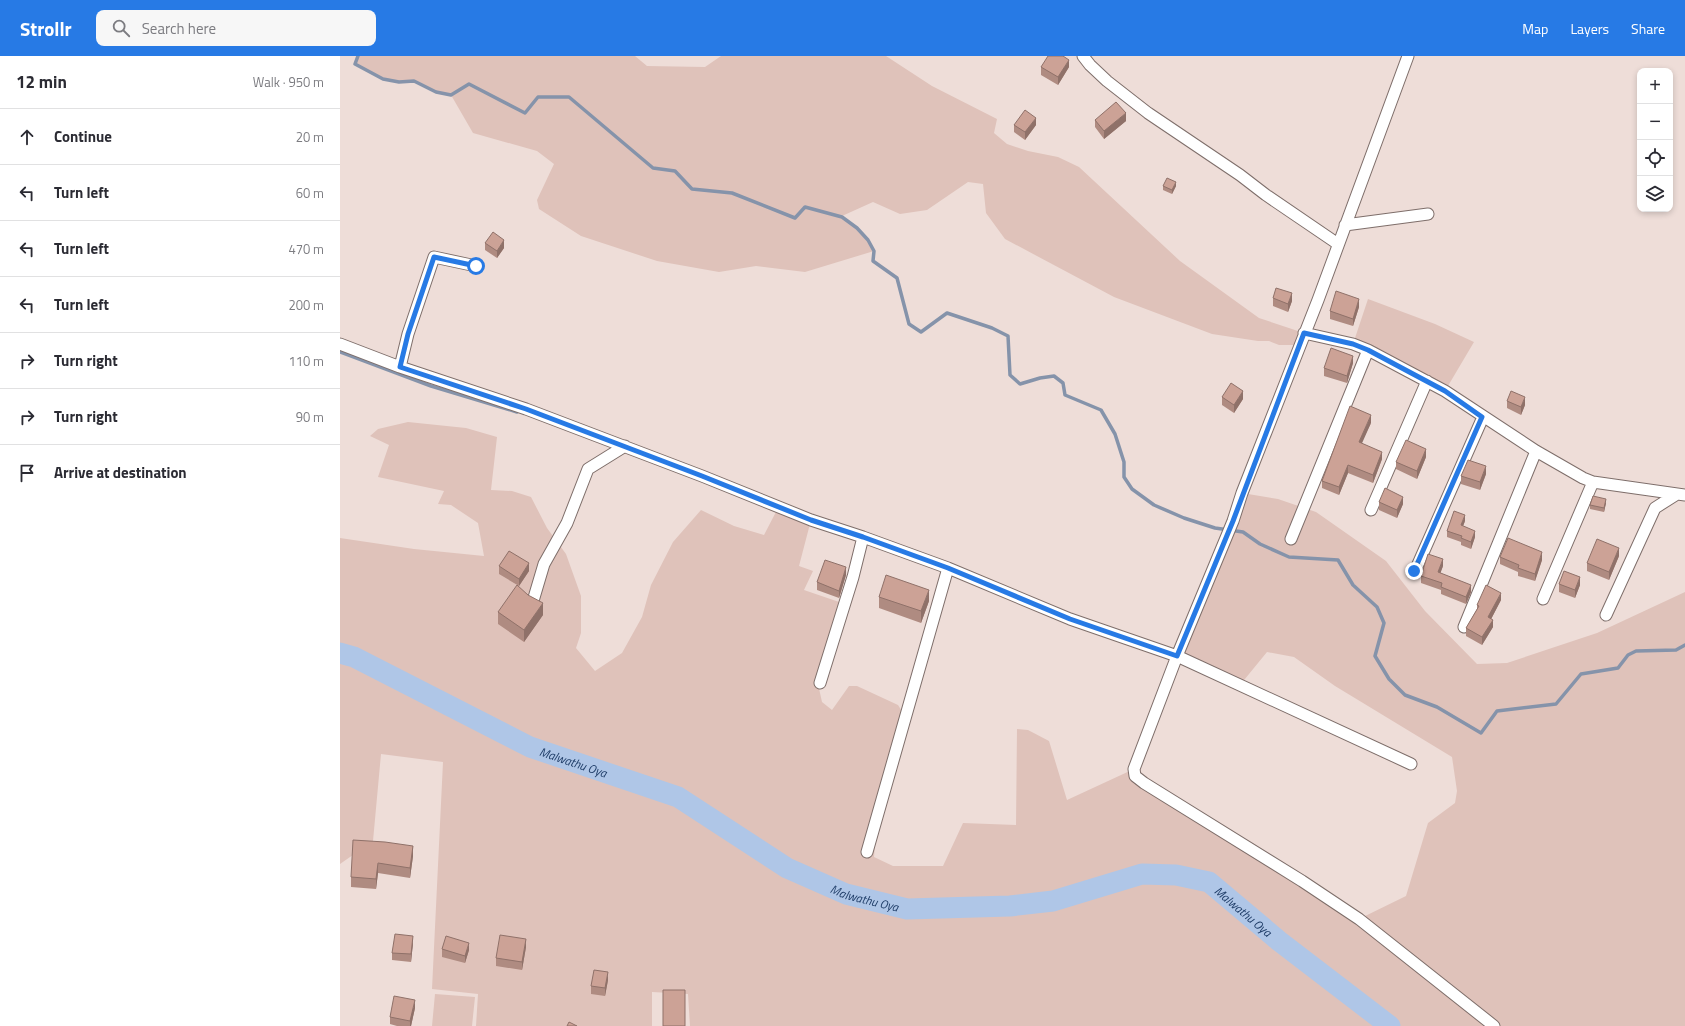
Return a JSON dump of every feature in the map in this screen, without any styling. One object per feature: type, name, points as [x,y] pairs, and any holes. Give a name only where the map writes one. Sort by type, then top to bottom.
[{"type":"street","points":[[1083,56],[1107,81],[1148,113],[1338,244]]},
{"type":"street","points":[[1408,56],[1233,521],[1177,656],[1134,768],[1135,776],[1359,919],[1494,1026]]},
{"type":"street","points":[[1345,224],[1428,214]]},
{"type":"street","points":[[400,367],[408,334],[434,257],[476,266]]},
{"type":"street","points":[[1304,333],[1353,344],[1368,350],[1428,381],[1536,451],[1583,478],[1593,482],[1681,494]]},
{"type":"street","points":[[340,344],[400,367],[526,409],[625,446],[742,492],[778,508],[948,568],[1070,619],[1177,656],[1411,764]]},
{"type":"street","points":[[1292,538],[1368,350]]},
{"type":"street","points":[[1371,510],[1428,381]]},
{"type":"street","points":[[1414,571],[1482,417]]},
{"type":"street","points":[[533,601],[544,564],[567,523],[588,469],[625,446]]},
{"type":"street","points":[[1464,627],[1536,451]]},
{"type":"street","points":[[1543,599],[1593,482]]},
{"type":"street","points":[[1606,615],[1655,508],[1681,494]]},
{"type":"street","points":[[820,683],[854,577],[863,537]]},
{"type":"street","points":[[867,852],[948,568]]},
{"type":"shaded area","points":[[358,56],[635,56],[647,66],[705,67],[721,56],[886,56],[932,86],[997,119],[994,133],[1007,144],[1028,151],[1058,157],[1079,167],[1180,261],[1259,318],[1304,333],[1299,345],[1279,345],[1269,341],[1258,341],[1212,334],[1114,297],[1005,239],[986,213],[983,184],[968,182],[927,210],[900,214],[873,202],[842,216],[863,235],[874,251],[805,272],[756,266],[719,272],[657,261],[581,236],[539,209],[537,200],[554,164],[537,151],[473,133],[451,95],[436,92],[414,81],[399,82],[383,79],[355,64]]},
{"type":"shaded area","points":[[1368,299],[1435,324],[1474,342],[1445,391],[1353,344]]},
{"type":"shaded area","points":[[408,422],[466,428],[497,437],[491,490],[512,491],[531,497],[547,528],[566,554],[581,596],[581,633],[576,648],[595,671],[622,653],[642,617],[651,585],[673,542],[701,510],[734,526],[764,535],[778,508],[811,520],[799,566],[813,571],[804,590],[842,603],[818,684],[822,702],[832,710],[849,686],[857,686],[898,705],[903,713],[876,831],[874,857],[893,866],[943,866],[963,823],[1016,825],[1017,729],[1028,730],[1049,741],[1067,800],[1134,769],[1135,776],[1359,919],[1406,896],[1428,823],[1455,803],[1457,791],[1452,757],[1335,686],[1294,657],[1267,652],[1240,685],[1177,656],[1242,493],[1278,499],[1316,512],[1386,561],[1425,611],[1477,664],[1507,663],[1597,633],[1685,592],[1685,1026],[690,1026],[688,994],[652,992],[652,1026],[476,1026],[478,994],[432,989],[443,762],[381,754],[373,841],[340,864],[340,538],[414,549],[484,556],[478,523],[451,505],[438,504],[444,491],[378,477],[389,445],[370,436],[378,429]]},
{"type":"shaded area","points":[[435,994],[475,997],[472,1026],[432,1026]]},
{"type":"building","points":[[1048,56],[1063,56],[1069,60],[1058,77],[1041,67]]},
{"type":"building","points":[[1116,102],[1126,113],[1104,131],[1095,120]]},
{"type":"building","points":[[1025,110],[1036,118],[1025,132],[1014,125]]},
{"type":"building","points":[[1167,178],[1176,182],[1172,190],[1163,186]]},
{"type":"building","points":[[493,232],[504,240],[497,251],[485,243]]},
{"type":"building","points":[[1276,288],[1292,293],[1288,304],[1273,298]]},
{"type":"building","points":[[1336,291],[1359,299],[1353,319],[1330,311]]},
{"type":"building","points":[[1331,348],[1353,356],[1347,376],[1324,368]]},
{"type":"building","points":[[1231,383],[1243,391],[1234,405],[1222,397]]},
{"type":"building","points":[[1511,391],[1525,397],[1521,407],[1507,401]]},
{"type":"building","points":[[1350,406],[1371,415],[1359,442],[1382,452],[1373,475],[1348,465],[1339,487],[1322,481]]},
{"type":"building","points":[[1406,440],[1426,449],[1417,471],[1396,462]]},
{"type":"building","points":[[1468,460],[1486,466],[1480,482],[1461,476]]},
{"type":"building","points":[[1385,488],[1403,497],[1397,510],[1379,502]]},
{"type":"building","points":[[1593,496],[1606,499],[1604,508],[1590,505]]},
{"type":"building","points":[[1454,511],[1465,515],[1461,525],[1475,531],[1471,542],[1461,538],[1462,536],[1447,531]]},
{"type":"building","points":[[1508,538],[1542,552],[1535,574],[1518,568],[1519,565],[1500,557]]},
{"type":"building","points":[[1597,539],[1619,548],[1609,572],[1587,563]]},
{"type":"building","points":[[509,551],[529,563],[519,579],[499,566]]},
{"type":"building","points":[[1428,554],[1443,559],[1438,572],[1471,585],[1466,597],[1441,587],[1442,583],[1421,576]]},
{"type":"building","points":[[825,560],[846,567],[839,591],[817,582]]},
{"type":"building","points":[[1564,571],[1580,577],[1575,590],[1559,584]]},
{"type":"building","points":[[886,575],[929,590],[921,611],[879,597]]},
{"type":"building","points":[[517,585],[528,595],[543,603],[524,630],[498,612]]},
{"type":"building","points":[[1486,585],[1501,593],[1488,617],[1493,620],[1482,637],[1466,628],[1479,606],[1477,605]]},
{"type":"building","points":[[353,840],[413,846],[410,868],[378,863],[376,879],[351,877]]},
{"type":"building","points":[[395,934],[413,936],[411,954],[392,953]]},
{"type":"building","points":[[500,935],[526,939],[522,962],[496,958]]},
{"type":"building","points":[[446,936],[469,943],[465,956],[442,949]]},
{"type":"building","points":[[594,970],[608,972],[605,988],[591,986]]},
{"type":"building","points":[[663,990],[685,990],[685,1026],[663,1026]]},
{"type":"building","points":[[394,996],[415,1000],[410,1021],[390,1017]]},
{"type":"building","points":[[569,1022],[577,1026],[567,1026]]},
{"type":"waterway","points":[[358,56],[355,64],[383,79],[399,82],[414,81],[436,92],[451,95],[469,84],[525,113],[538,97],[569,97],[653,168],[675,171],[692,189],[732,193],[795,218],[805,207],[842,217],[857,228],[868,240],[874,251],[873,261],[897,278],[909,324],[921,332],[947,313],[992,328],[1008,336],[1010,375],[1020,384],[1040,378],[1054,376],[1063,383],[1065,395],[1101,410],[1115,434],[1124,462],[1124,477],[1132,489],[1154,505],[1184,518],[1215,528],[1243,532],[1260,544],[1289,557],[1338,560],[1353,585],[1377,607],[1384,623],[1375,656],[1389,679],[1405,695],[1437,707],[1481,733],[1497,711],[1556,704],[1581,674],[1618,668],[1628,655],[1636,651],[1676,650],[1685,645]]},
{"type":"waterway","points":[[340,352],[431,386],[517,412]]},
{"type":"waterway","name":"Malwathu Oya","points":[[340,653],[354,657],[530,747],[678,797],[787,868],[846,894],[907,909],[1010,906],[1053,901],[1142,874],[1176,875],[1209,882],[1279,941],[1390,1026]]},
{"type":"route","points":[[476,266],[434,257],[408,334],[400,367],[526,409],[702,476],[778,508],[893,547],[948,568],[1070,619],[1177,656],[1211,570],[1233,521],[1242,493],[1304,333],[1353,344],[1368,350],[1428,381],[1482,417],[1414,571]]}]
